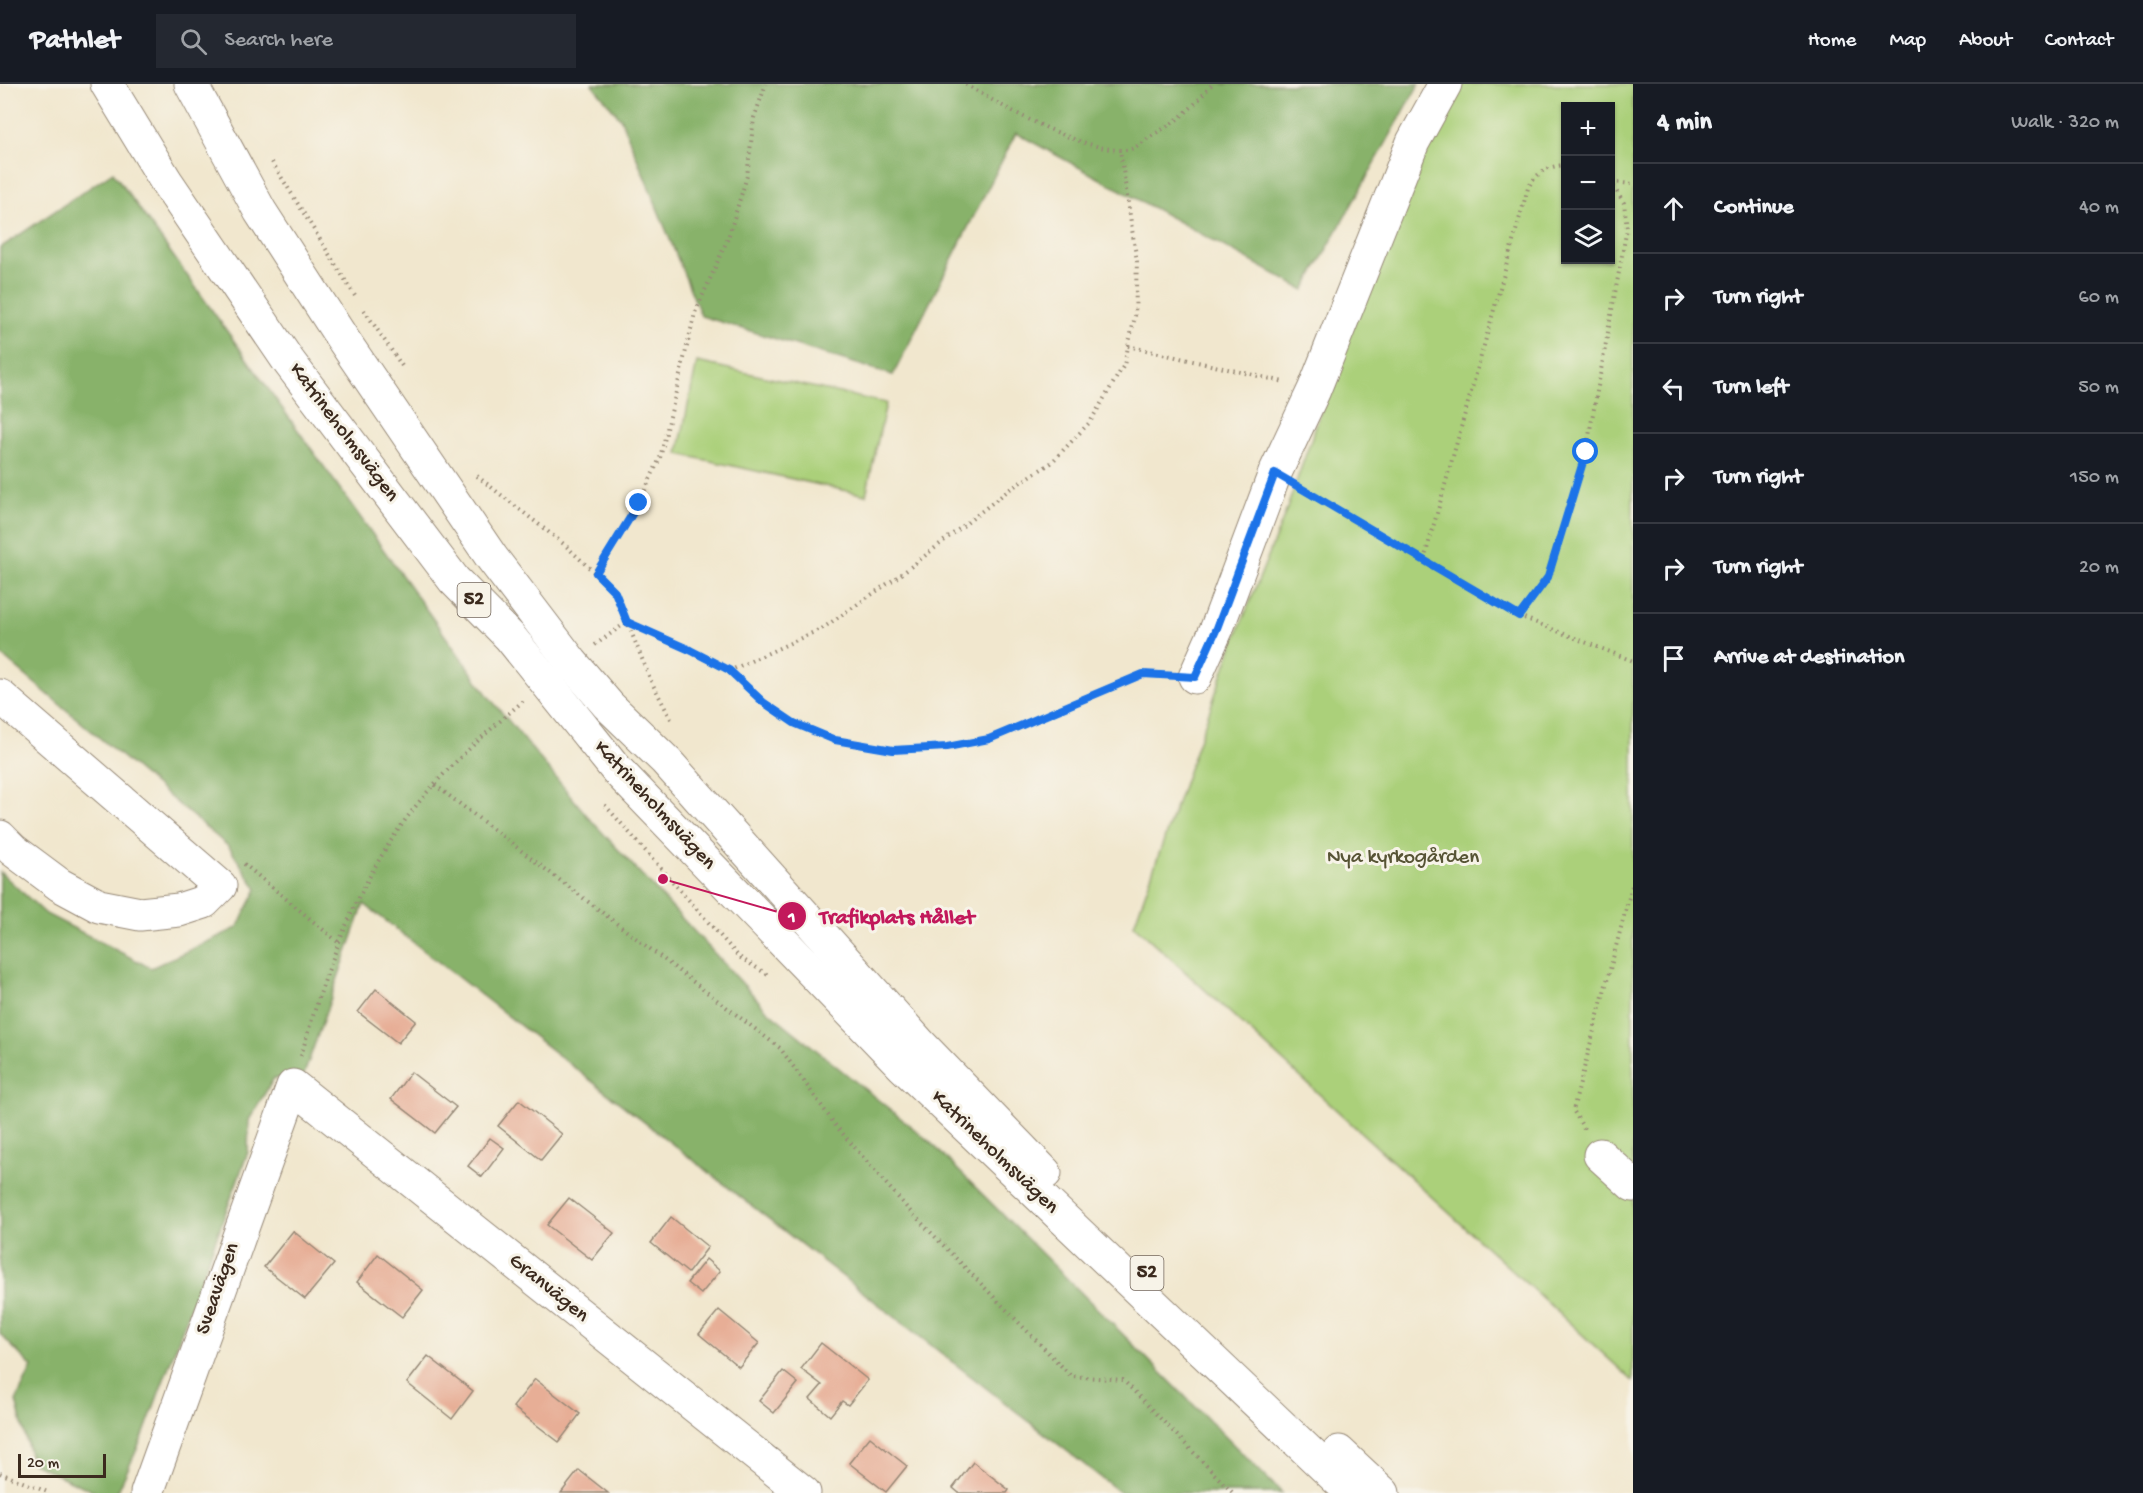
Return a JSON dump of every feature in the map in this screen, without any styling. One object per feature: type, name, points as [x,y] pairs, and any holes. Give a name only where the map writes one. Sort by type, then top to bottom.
[{"type":"main road","name":"Katrineholmsvägen","points":[[107,84],[166,181],[289,362],[454,580],[510,637],[616,770],[903,1066],[1352,1493]]},
{"type":"main road","name":"Katrineholmsvägen","points":[[191,84],[260,211],[342,338],[492,558],[572,663],[608,705],[666,761],[920,1044],[1078,1208],[1383,1493]]},
{"type":"main road","points":[[1195,677],[1217,628],[1275,473],[1314,390],[1413,142],[1445,84]]},
{"type":"main road","points":[[0,696],[220,886],[204,902],[179,910],[140,914],[99,906],[60,885],[13,850],[0,837]]},
{"type":"main road","name":"Sveavägen","points":[[147,1493],[293,1086]]},
{"type":"main road","name":"Granvägen","points":[[293,1086],[804,1493]]},
{"type":"main road","points":[[1600,1155],[1633,1185]]},
{"type":"path","points":[[596,573],[639,503],[660,458],[695,313],[728,238],[747,176],[754,118],[766,84]]},
{"type":"path","points":[[966,84],[989,99],[1036,122],[1085,142],[1120,150],[1132,148],[1187,114],[1212,84]]},
{"type":"path","points":[[729,670],[823,628],[903,573],[1010,489],[1051,463],[1090,422],[1124,365],[1135,316],[1137,262],[1120,150]]},
{"type":"path","points":[[267,154],[360,304],[406,372]]},
{"type":"path","points":[[1424,560],[1528,189],[1535,176],[1549,166],[1561,165]]},
{"type":"path","points":[[1615,182],[1633,184]]},
{"type":"path","points":[[1519,616],[1548,577],[1586,452],[1627,228],[1624,203],[1615,188]]},
{"type":"path","points":[[1128,346],[1314,390]]},
{"type":"path","points":[[472,469],[479,479],[596,573],[615,592],[627,622],[729,670],[763,702],[794,723],[835,740],[893,750],[947,747],[989,739],[1143,674],[1195,677]]},
{"type":"path","points":[[1275,473],[1519,616],[1633,661]]},
{"type":"path","points":[[293,1086],[324,977],[350,913],[400,828],[459,758],[526,698]]},
{"type":"path","points":[[435,784],[780,1048],[836,1126],[908,1209],[1071,1376],[1123,1380],[1233,1493]]},
{"type":"path","points":[[1600,1155],[1573,1110],[1633,882]]},
{"type":"path","points":[[0,1473],[50,1493]]},
{"type":"green space","points":[[592,84],[1419,84],[1304,290],[1016,133],[893,375],[701,316],[621,119]]},
{"type":"green space","name":"Nya kyrkogården","points":[[1459,84],[1633,84],[1633,1381],[1134,925],[1233,644],[1285,514],[1350,328],[1420,159]]},
{"type":"green space","points":[[113,172],[489,697],[589,818],[767,1010],[929,1141],[1282,1493],[1121,1493],[364,904],[302,1080],[274,1078],[249,1120],[248,1152],[143,1436],[117,1493],[97,1493],[32,1463],[16,1401],[32,1367],[0,1334],[0,872],[46,914],[151,968],[237,928],[257,889],[229,847],[0,654],[0,248]]},
{"type":"green space","points":[[697,362],[886,403],[866,495],[678,454]]},
{"type":"building","points":[[376,989],[416,1021],[398,1043],[358,1012]]},
{"type":"building","points":[[411,1072],[456,1107],[435,1133],[391,1099]]},
{"type":"building","points":[[519,1100],[562,1134],[541,1160],[498,1126]]},
{"type":"building","points":[[490,1138],[504,1148],[482,1177],[468,1166]]},
{"type":"building","points":[[569,1198],[614,1233],[592,1260],[547,1225]]},
{"type":"building","points":[[671,1217],[708,1247],[688,1273],[651,1243]]},
{"type":"building","points":[[293,1231],[334,1264],[305,1299],[264,1267]]},
{"type":"building","points":[[378,1254],[423,1290],[402,1317],[357,1282]]},
{"type":"building","points":[[706,1259],[720,1271],[701,1294],[687,1283]]},
{"type":"building","points":[[719,1310],[759,1343],[739,1367],[699,1334]]},
{"type":"building","points":[[821,1343],[868,1380],[848,1405],[842,1401],[830,1416],[810,1399],[822,1385],[801,1369]]},
{"type":"building","points":[[428,1356],[473,1391],[452,1419],[407,1383]]},
{"type":"building","points":[[783,1371],[798,1383],[774,1413],[759,1401]]},
{"type":"building","points":[[535,1379],[580,1414],[559,1442],[513,1407]]},
{"type":"building","points":[[870,1437],[907,1466],[886,1492],[849,1463]]},
{"type":"building","points":[[973,1462],[1009,1490],[1007,1493],[959,1493],[953,1488]]},
{"type":"building","points":[[579,1470],[608,1493],[561,1493]]},
{"type":"place","name":"Trafikplats Hållet","points":[[663,879]]},
{"type":"route","points":[[639,503],[596,573],[615,592],[627,622],[729,670],[763,702],[794,723],[835,740],[893,750],[947,747],[989,739],[1143,674],[1195,677],[1217,628],[1275,473],[1519,616],[1548,577],[1586,452]]}]
